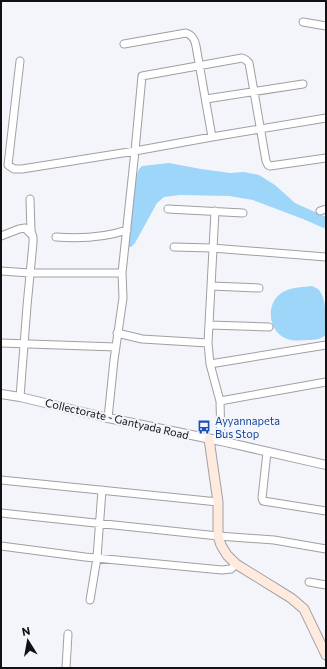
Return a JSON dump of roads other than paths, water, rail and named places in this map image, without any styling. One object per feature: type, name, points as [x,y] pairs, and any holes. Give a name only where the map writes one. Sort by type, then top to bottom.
[{"type":"main road","points":[[209,439],[218,502],[218,536],[224,551],[236,564],[291,598],[304,609],[326,655]]},
{"type":"street","points":[[302,22],[326,26]]},
{"type":"street","points":[[124,44],[186,33],[193,37],[200,66],[212,137]]},
{"type":"street","points":[[108,418],[123,298],[122,273],[142,76],[242,58],[249,62],[266,161],[268,165],[270,166],[326,158]]},
{"type":"street","points":[[20,60],[8,165],[14,169],[135,151],[326,118]]},
{"type":"street","points":[[206,99],[303,84]]},
{"type":"street","points":[[20,397],[33,243],[30,199]]},
{"type":"street","points":[[168,209],[243,213]]},
{"type":"street","points":[[215,211],[208,343],[210,364],[220,401],[221,442]]},
{"type":"street","points":[[1,236],[25,228],[32,235]]},
{"type":"street","points":[[56,237],[74,238],[112,235],[127,230]]},
{"type":"street","points":[[174,247],[212,248],[326,257]]},
{"type":"street","points":[[1,271],[30,273],[122,273]]},
{"type":"street","points":[[211,286],[258,288]]},
{"type":"street","points":[[210,325],[269,327]]},
{"type":"street","points":[[118,333],[142,339],[208,343]]},
{"type":"street","points":[[1,343],[116,347]]},
{"type":"street","points":[[210,364],[326,345]]},
{"type":"street","points":[[220,401],[326,382]]},
{"type":"street","name":"Collectorate - Gantyada Road","points":[[1,394],[326,465]]},
{"type":"street","points":[[267,452],[262,498],[263,501],[326,511]]},
{"type":"street","points":[[1,480],[218,502]]},
{"type":"street","points":[[90,600],[97,558],[102,490]]},
{"type":"street","points":[[1,514],[218,536],[274,540],[326,549]]},
{"type":"street","points":[[1,546],[97,558],[222,570],[231,569],[236,564]]},
{"type":"street","points":[[309,582],[326,585]]},
{"type":"street","points":[[66,668],[68,634]]},
{"type":"water","points":[[169,163],[230,173],[244,172],[259,175],[275,185],[295,203],[326,217],[326,229],[253,200],[229,196],[180,195],[164,197],[157,203],[135,243],[131,247],[128,247],[132,204],[139,169],[142,166]]},
{"type":"water","points":[[312,286],[318,289],[323,298],[326,323],[325,336],[314,340],[294,340],[285,338],[274,328],[271,314],[274,300],[285,291],[298,287]]},
{"type":"place","name":"Ayyannapeta Bus Stop","points":[[204,427]]}]
